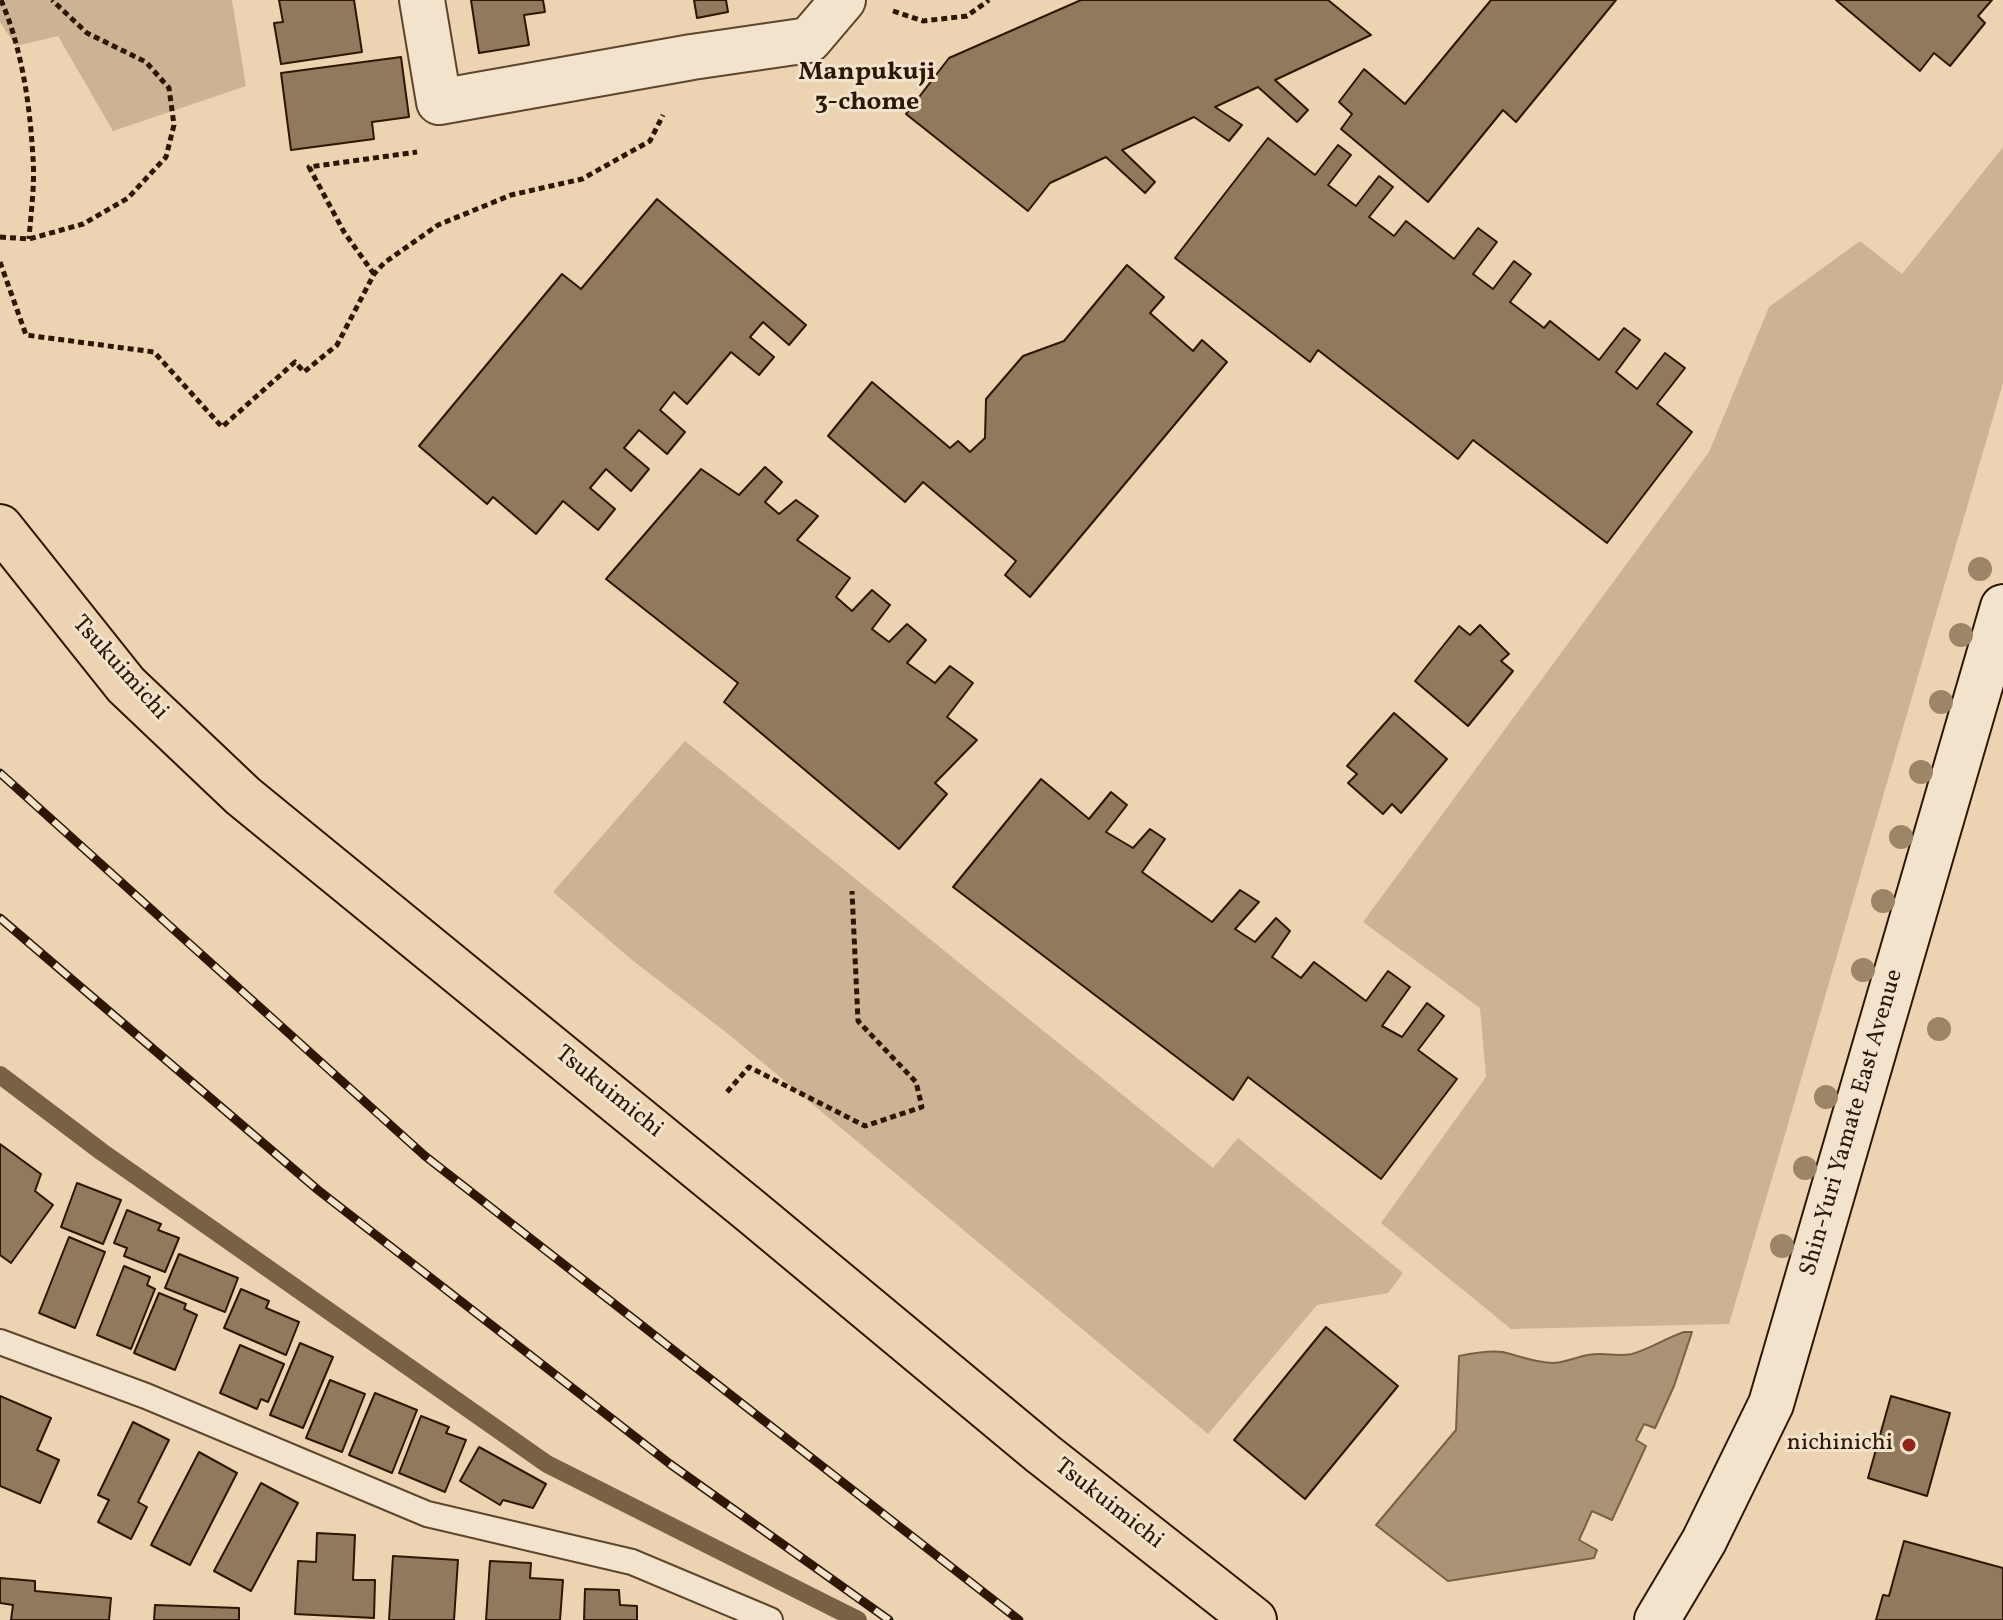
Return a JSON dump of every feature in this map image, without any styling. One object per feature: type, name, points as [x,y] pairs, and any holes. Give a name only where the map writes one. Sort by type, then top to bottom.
[{"type":"main road","name":"Tsukuimichi","points":[[0,527],[126,685],[243,796],[740,1201],[1043,1454],[1254,1620]]},
{"type":"street","points":[[422,0],[439,102],[692,57],[809,40],[843,0]]},
{"type":"street","name":"Shin-Yuri Yamate East Avenue","points":[[1657,1620],[1704,1541],[1771,1404],[2003,607]]},
{"type":"lane","points":[[0,1342],[146,1396],[427,1514],[632,1562],[770,1620]]},
{"type":"path","points":[[1,0],[24,74],[33,160],[29,239]]},
{"type":"path","points":[[0,237],[29,239],[83,224],[128,198],[166,157],[174,125],[169,88],[146,62],[87,33],[52,0]]},
{"type":"path","points":[[889,10],[923,21],[967,16],[989,0]]},
{"type":"path","points":[[0,262],[26,335],[154,352],[222,427],[295,362],[304,372],[337,345],[374,274],[384,263],[438,225],[511,195],[582,179],[650,141],[692,57]]},
{"type":"path","points":[[374,274],[344,232],[309,167],[418,151]]},
{"type":"path","points":[[727,1092],[749,1067],[865,1126],[922,1107],[916,1082],[858,1021],[852,891]]},
{"type":"shaded area","points":[[0,0],[232,0],[246,86],[113,131],[58,36],[16,46],[0,22]]},
{"type":"shaded area","points":[[2003,147],[2003,383],[1729,1324],[1511,1329],[1381,1223],[1486,1077],[1480,1008],[1363,922],[1709,452],[1769,307],[1860,241],[1902,274]]},
{"type":"shaded area","points":[[685,741],[1213,1168],[1238,1138],[1403,1273],[1388,1293],[1317,1305],[1208,1434],[732,1037],[632,960],[553,892]]},
{"type":"shaded area","points":[[1684,1332],[1692,1332],[1674,1386],[1655,1428],[1644,1424],[1636,1440],[1646,1446],[1612,1520],[1592,1511],[1579,1540],[1597,1550],[1594,1558],[1448,1581],[1376,1525],[1456,1430],[1459,1356],[1497,1351],[1556,1363],[1594,1354],[1632,1354]]},
{"type":"building","points":[[279,0],[354,0],[362,52],[281,64],[274,23],[283,22]]},
{"type":"building","points":[[471,0],[543,0],[545,12],[524,15],[529,45],[479,53]]},
{"type":"building","points":[[694,0],[726,0],[728,12],[697,18]]},
{"type":"building","points":[[1081,0],[1328,0],[1371,35],[1275,80],[1308,110],[1297,122],[1258,87],[1215,107],[1242,125],[1229,141],[1194,117],[1122,150],[1155,182],[1145,193],[1106,157],[1050,183],[1028,211],[906,114],[949,58]]},
{"type":"building","points":[[1491,0],[1616,0],[1516,122],[1503,110],[1428,202],[1341,129],[1352,114],[1339,102],[1364,69],[1405,104]]},
{"type":"building","points":[[1836,0],[1992,0],[1978,16],[1985,23],[1950,66],[1934,53],[1920,71]]},
{"type":"building","points":[[401,57],[409,117],[372,122],[374,139],[291,150],[281,73]]},
{"type":"building","points":[[1268,138],[1315,175],[1338,145],[1351,155],[1328,185],[1356,206],[1379,176],[1393,187],[1369,217],[1394,236],[1406,221],[1454,259],[1478,228],[1497,242],[1473,274],[1493,289],[1514,261],[1531,274],[1510,302],[1544,328],[1550,321],[1599,360],[1624,328],[1640,340],[1616,372],[1637,389],[1665,353],[1685,368],[1657,404],[1692,432],[1607,543],[1473,440],[1458,459],[1318,350],[1310,362],[1175,258]]},
{"type":"building","points":[[657,199],[806,325],[789,345],[763,322],[750,337],[774,357],[759,375],[731,352],[687,404],[674,392],[660,410],[685,432],[667,454],[639,430],[624,448],[649,469],[631,491],[606,469],[590,488],[615,509],[598,530],[563,501],[536,534],[493,497],[487,504],[419,446],[562,274],[581,289]]},
{"type":"building","points":[[1127,265],[1164,297],[1150,313],[1193,351],[1202,340],[1227,362],[1030,597],[1005,575],[1016,561],[923,482],[905,502],[828,436],[872,382],[950,448],[958,441],[970,452],[985,438],[986,399],[1023,356],[1064,341]]},
{"type":"building","points":[[765,467],[782,482],[765,502],[779,514],[796,500],[818,516],[797,540],[850,578],[836,597],[852,611],[872,590],[890,605],[872,629],[889,642],[907,624],[926,640],[907,663],[935,683],[950,666],[973,683],[947,717],[977,740],[935,783],[947,794],[899,849],[724,702],[738,683],[606,579],[701,469],[739,495]]},
{"type":"building","points":[[1480,625],[1509,654],[1501,661],[1513,671],[1468,726],[1415,681],[1459,626],[1470,635]]},
{"type":"building","points":[[1394,713],[1447,759],[1401,813],[1392,804],[1383,814],[1348,783],[1357,774],[1347,766]]},
{"type":"building","points":[[1041,779],[1089,819],[1111,792],[1127,805],[1106,832],[1133,848],[1150,829],[1165,839],[1142,872],[1212,922],[1240,890],[1259,902],[1235,929],[1255,942],[1276,918],[1290,931],[1272,957],[1301,978],[1314,962],[1366,1001],[1388,971],[1410,987],[1382,1026],[1402,1037],[1427,1003],[1444,1016],[1418,1050],[1457,1079],[1381,1179],[1248,1077],[1233,1100],[953,887]]},
{"type":"building","points":[[0,1144],[41,1174],[35,1191],[53,1205],[11,1263],[0,1255]]},
{"type":"building","points":[[77,1183],[121,1200],[103,1244],[61,1227]]},
{"type":"building","points":[[127,1210],[161,1224],[158,1230],[179,1238],[165,1272],[124,1256],[127,1248],[114,1243]]},
{"type":"building","points":[[69,1237],[105,1252],[75,1328],[39,1313]]},
{"type":"building","points":[[179,1254],[238,1278],[225,1312],[165,1288]]},
{"type":"building","points":[[124,1266],[150,1277],[147,1285],[155,1289],[131,1349],[97,1335]]},
{"type":"building","points":[[241,1289],[269,1301],[266,1308],[299,1322],[286,1355],[224,1328]]},
{"type":"building","points":[[159,1293],[186,1304],[184,1309],[197,1315],[175,1370],[134,1353]]},
{"type":"building","points":[[1326,1327],[1398,1386],[1305,1499],[1234,1440]]},
{"type":"building","points":[[300,1343],[333,1357],[303,1428],[270,1415]]},
{"type":"building","points":[[240,1345],[284,1364],[268,1402],[261,1399],[257,1409],[220,1393]]},
{"type":"building","points":[[330,1380],[365,1394],[342,1452],[306,1438]]},
{"type":"building","points":[[375,1393],[417,1410],[392,1473],[349,1455]]},
{"type":"building","points":[[0,1396],[51,1418],[37,1450],[59,1460],[40,1503],[0,1486]]},
{"type":"building","points":[[1891,1396],[1950,1413],[1927,1496],[1868,1478]]},
{"type":"building","points":[[421,1416],[449,1427],[446,1433],[466,1440],[445,1492],[399,1473]]},
{"type":"building","points":[[133,1422],[169,1440],[138,1502],[147,1507],[131,1539],[98,1522],[109,1500],[98,1495]]},
{"type":"building","points":[[479,1447],[546,1484],[533,1508],[503,1500],[500,1505],[460,1481]]},
{"type":"building","points":[[199,1452],[237,1473],[190,1565],[151,1545]]},
{"type":"building","points":[[261,1483],[298,1503],[251,1591],[214,1571]]},
{"type":"building","points":[[317,1533],[355,1535],[353,1580],[375,1580],[374,1618],[295,1614],[298,1561],[316,1562]]},
{"type":"building","points":[[1904,1541],[2003,1568],[2003,1620],[1876,1620],[1883,1595],[1889,1596]]},
{"type":"building","points":[[393,1556],[458,1560],[454,1620],[389,1620]]},
{"type":"building","points":[[490,1561],[531,1563],[530,1578],[563,1580],[560,1620],[486,1620]]},
{"type":"building","points":[[0,1578],[35,1581],[35,1591],[111,1598],[109,1620],[11,1620],[13,1605],[0,1603]]},
{"type":"building","points":[[585,1589],[619,1590],[620,1605],[637,1606],[637,1620],[584,1620]]},
{"type":"building","points":[[155,1605],[239,1608],[239,1620],[154,1620]]},
{"type":"waterway","points":[[0,1075],[102,1152],[547,1464],[858,1620]]},
{"type":"railway","points":[[0,773],[425,1156],[1019,1620]]},
{"type":"railway","points":[[0,918],[318,1190],[670,1464],[889,1620]]},
{"type":"place","name":"nichinichi","points":[[1909,1445]]},
{"type":"district","name":"Manpukuji 3-chome","points":[[867,89]]}]
